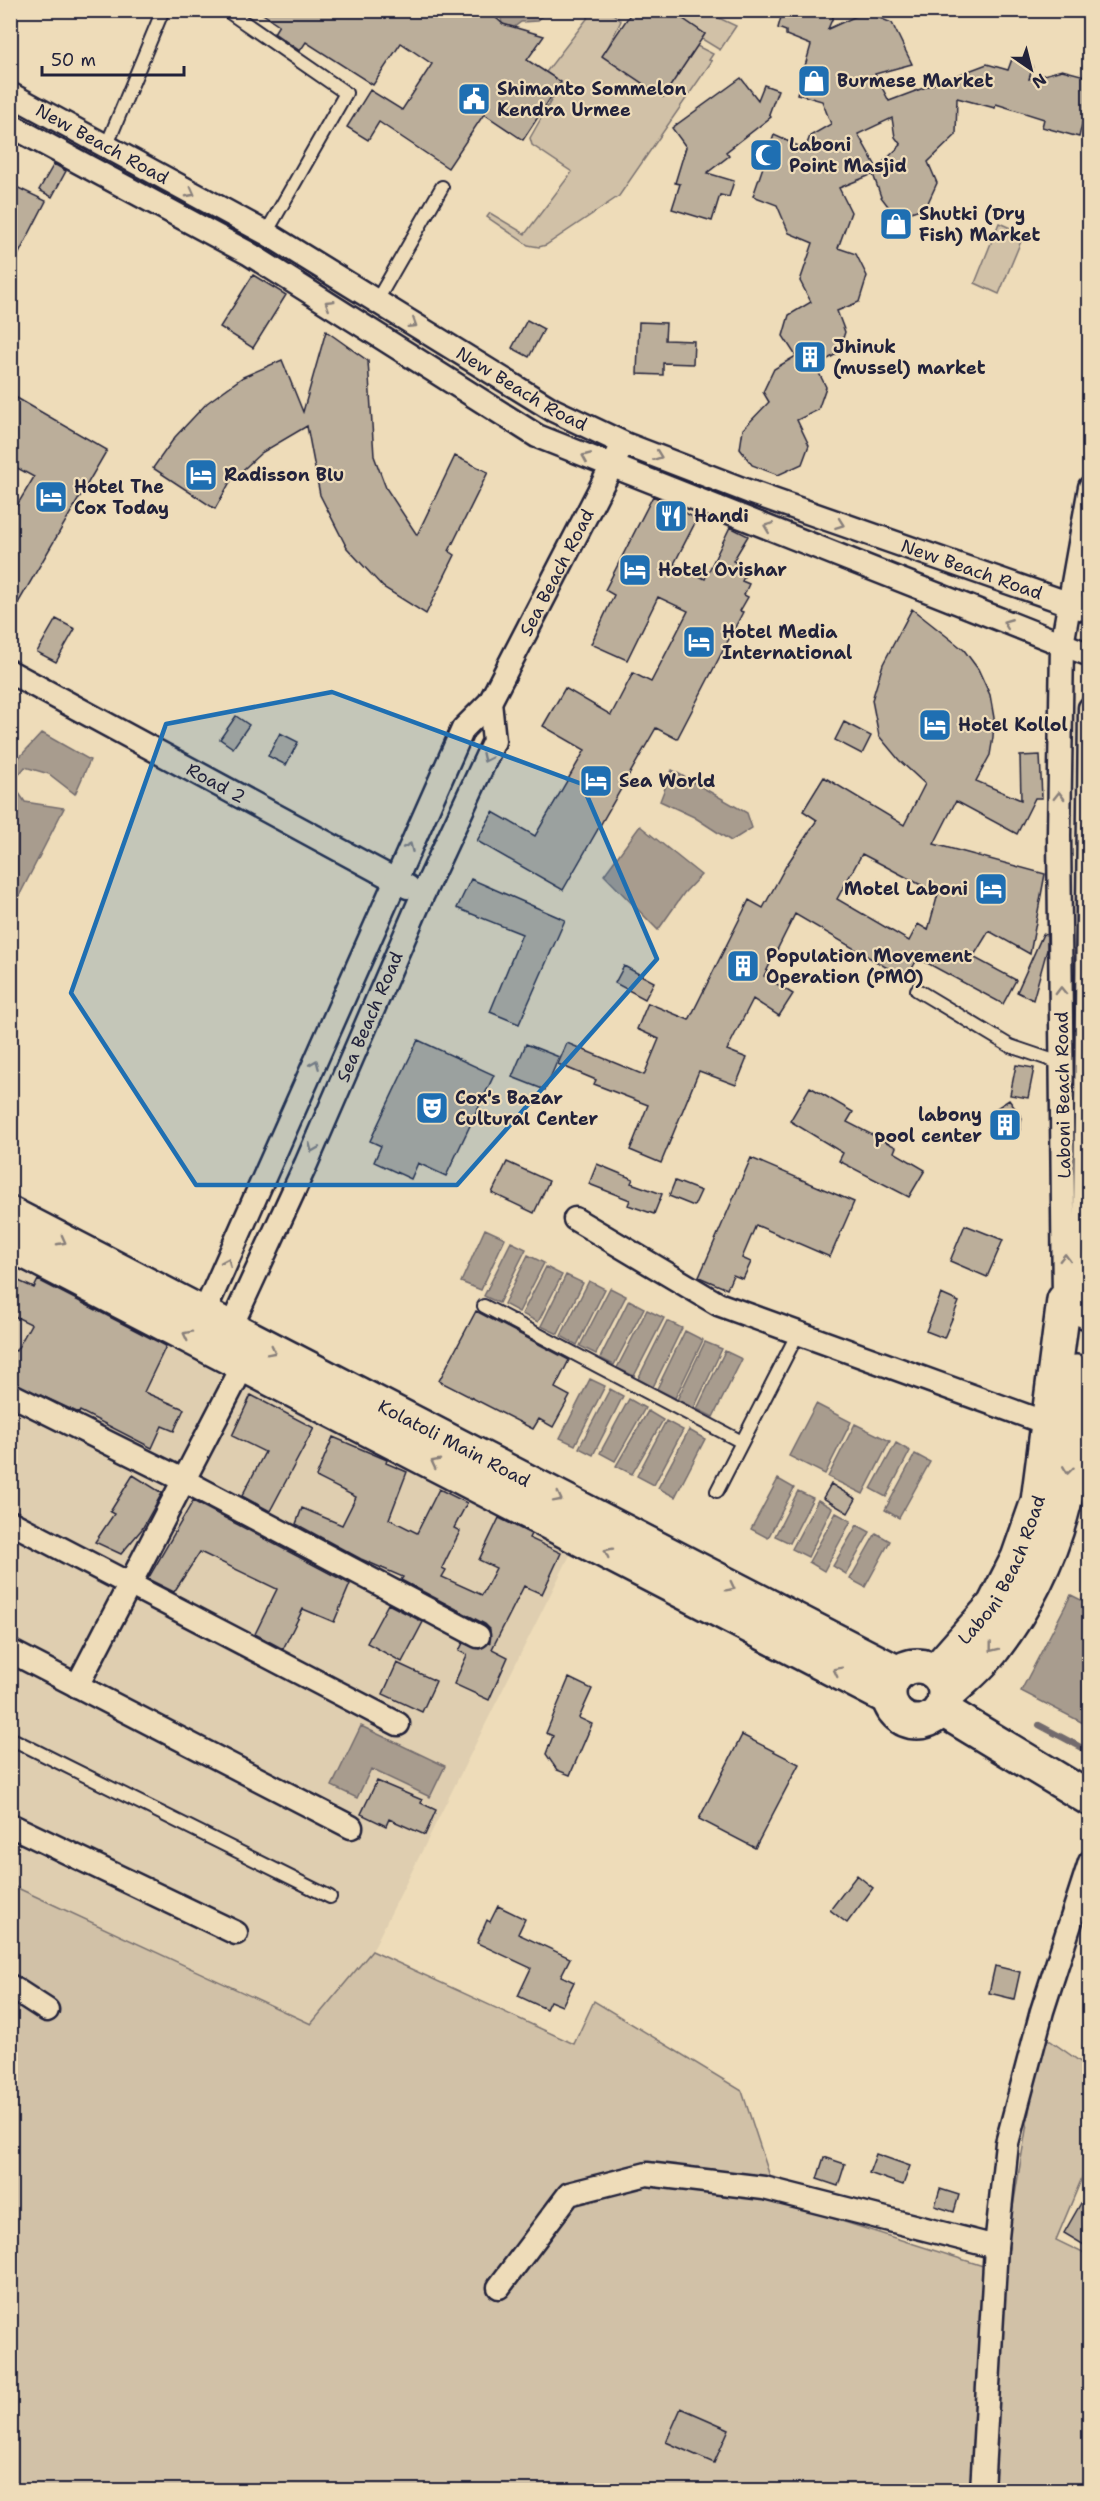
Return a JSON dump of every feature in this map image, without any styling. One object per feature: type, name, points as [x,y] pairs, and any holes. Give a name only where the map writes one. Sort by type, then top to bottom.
[{"type":"main road","name":"Kolatoli Main Road","points":[[10,1214],[216,1322],[650,1560],[894,1686]]},
{"type":"main road","name":"Kolatoli Main Road","points":[[10,1244],[244,1364],[650,1560]]},
{"type":"main road","name":"Laboni Beach Road","points":[[941,1693],[994,1605],[1018,1558],[1038,1501],[1049,1424],[1078,1307]]},
{"type":"main road","name":"Laboni Beach Road","points":[[941,1693],[993,1650],[1020,1609],[1046,1556],[1064,1504],[1073,1427],[1078,1307]]},
{"type":"main road","points":[[941,1693],[931,1719],[918,1722],[900,1715],[894,1686],[910,1667],[923,1667],[941,1693],[1089,1799]]},
{"type":"street","name":"New Beach Road","points":[[10,94],[266,233],[553,410],[625,444],[750,492],[1079,608]]},
{"type":"street","name":"New Beach Road","points":[[10,125],[248,253],[537,436],[610,467],[751,520],[1089,655]]},
{"type":"street","points":[[119,183],[131,161]]},
{"type":"street","points":[[361,325],[376,302]]},
{"type":"street","name":"Sea Beach Road","points":[[216,1322],[302,1094],[394,880],[463,729],[490,702],[610,467],[625,444]]},
{"type":"street","name":"Laboni Beach Road","points":[[1078,1307],[1085,1217],[1077,837],[1062,645],[1079,608],[1089,487]]},
{"type":"street","name":"Road 2","points":[[10,672],[423,894]]},
{"type":"street","name":"Sea Beach Road","points":[[216,1322],[331,1106],[423,894],[495,741],[490,702]]},
{"type":"street","name":"Laboni Beach Road","points":[[1078,1307],[1063,1064],[1077,837],[1089,708]]},
{"type":"street","points":[[302,1094],[331,1106]]},
{"type":"street","points":[[575,1219],[718,1304],[1049,1424]]},
{"type":"street","points":[[77,1686],[244,1364]]},
{"type":"street","points":[[10,1394],[183,1480],[478,1636]]},
{"type":"street","points":[[10,1522],[398,1724]]},
{"type":"street","points":[[10,1651],[351,1827]]},
{"type":"street","points":[[10,1825],[236,1933]]},
{"type":"street","points":[[982,2490],[996,2247],[1007,2143],[1042,2011],[1089,1862]]},
{"type":"street","points":[[10,1986],[47,2010]]},
{"type":"street","points":[[499,2288],[569,2194],[647,2174],[765,2188],[996,2247]]},
{"type":"lane","points":[[106,147],[163,10]]},
{"type":"lane","points":[[226,10],[346,93],[266,233]]},
{"type":"lane","points":[[376,302],[442,187]]},
{"type":"lane","points":[[917,990],[1010,1046],[1063,1064]]},
{"type":"lane","points":[[484,1306],[740,1441]]},
{"type":"lane","points":[[717,1491],[740,1441],[798,1333]]},
{"type":"lane","points":[[10,1738],[330,1896]]},
{"type":"highlighted area","points":[[332,692],[582,784],[657,959],[457,1185],[196,1185],[71,993],[166,724]]},
{"type":"shaded area","points":[[503,11],[547,11],[537,21],[521,22],[513,28],[504,26],[501,19]]},
{"type":"shaded area","points":[[593,11],[610,11],[621,21],[603,57],[663,97],[697,46],[713,54],[709,60],[712,61],[619,196],[546,245],[539,247],[528,245],[487,217],[490,213],[525,234],[572,172],[532,145],[530,138],[561,83],[546,72]]},
{"type":"shaded area","points":[[670,11],[704,11],[736,26],[720,50],[702,39],[705,34]]},
{"type":"shaded area","points":[[999,223],[1024,234],[999,294],[975,283]]},
{"type":"shaded area","points":[[42,733],[90,760],[75,794],[49,774],[25,767],[12,783],[25,802],[64,808],[15,904],[10,903],[11,762],[14,763]]},
{"type":"shaded area","points":[[672,770],[747,813],[752,828],[731,841],[694,817],[660,801]]},
{"type":"shaded area","points":[[640,826],[701,875],[684,893],[658,930],[604,875]]},
{"type":"shaded area","points":[[485,1229],[505,1238],[481,1290],[461,1282]]},
{"type":"shaded area","points":[[11,1240],[580,1535],[372,1951],[312,2024],[11,1885]]},
{"type":"shaded area","points":[[511,1242],[526,1249],[499,1303],[484,1296]]},
{"type":"shaded area","points":[[528,1255],[544,1263],[519,1312],[504,1304]]},
{"type":"shaded area","points":[[546,1267],[562,1275],[538,1322],[522,1314]]},
{"type":"shaded area","points":[[566,1275],[583,1283],[558,1334],[541,1326]]},
{"type":"shaded area","points":[[589,1281],[605,1289],[577,1345],[561,1336]]},
{"type":"shaded area","points":[[610,1288],[626,1296],[596,1354],[580,1346]]},
{"type":"shaded area","points":[[629,1300],[644,1308],[614,1365],[600,1358]]},
{"type":"shaded area","points":[[647,1310],[664,1318],[634,1376],[617,1368]]},
{"type":"shaded area","points":[[667,1321],[682,1328],[653,1387],[638,1379]]},
{"type":"shaded area","points":[[685,1331],[703,1340],[675,1398],[657,1389]]},
{"type":"shaded area","points":[[705,1342],[722,1349],[694,1408],[677,1400]]},
{"type":"shaded area","points":[[725,1351],[742,1359],[713,1417],[697,1409]]},
{"type":"shaded area","points":[[590,1379],[605,1386],[575,1445],[560,1438]]},
{"type":"shaded area","points":[[610,1389],[623,1396],[593,1455],[579,1448]]},
{"type":"shaded area","points":[[629,1399],[645,1408],[615,1461],[600,1453]]},
{"type":"shaded area","points":[[816,1404],[851,1422],[825,1474],[789,1456]]},
{"type":"shaded area","points":[[648,1411],[663,1420],[632,1474],[616,1466]]},
{"type":"shaded area","points":[[666,1421],[683,1430],[654,1485],[637,1476]]},
{"type":"shaded area","points":[[855,1424],[890,1441],[863,1494],[828,1477]]},
{"type":"shaded area","points":[[689,1430],[705,1439],[675,1497],[658,1488]]},
{"type":"shaded area","points":[[896,1443],[910,1451],[886,1497],[871,1489]]},
{"type":"shaded area","points":[[915,1454],[930,1462],[899,1518],[885,1510]]},
{"type":"shaded area","points":[[778,1479],[794,1488],[768,1538],[751,1529]]},
{"type":"shaded area","points":[[798,1491],[813,1498],[790,1543],[775,1536]]},
{"type":"shaded area","points":[[818,1500],[832,1508],[808,1557],[792,1549]]},
{"type":"shaded area","points":[[836,1513],[851,1521],[824,1571],[809,1562]]},
{"type":"shaded area","points":[[857,1525],[870,1532],[846,1574],[833,1566]]},
{"type":"shaded area","points":[[876,1533],[890,1541],[865,1587],[850,1579]]},
{"type":"shaded area","points":[[1071,1595],[1089,1604],[1089,1726],[1021,1691]]},
{"type":"shaded area","points":[[361,1726],[445,1766],[430,1797],[371,1769],[357,1798],[332,1786]]},
{"type":"shaded area","points":[[11,1885],[311,2024],[372,1951],[574,2044],[594,2001],[742,2091],[778,2201],[1002,2272],[1042,2035],[1089,2068],[1089,2161],[1056,2240],[1089,2256],[1089,2490],[11,2490]]},
{"type":"building","points":[[257,10],[487,10],[503,24],[544,36],[527,60],[561,82],[523,140],[484,114],[448,168],[379,122],[368,140],[347,127],[370,90],[402,110],[432,64],[401,43],[373,85],[306,42],[300,51],[274,33],[279,25]]},
{"type":"building","points":[[633,10],[670,10],[705,34],[663,97],[602,56]]},
{"type":"building","points":[[783,10],[836,10],[828,29],[865,12],[892,23],[912,64],[875,74],[889,101],[987,64],[1008,70],[1012,59],[1033,66],[1029,79],[1062,70],[1089,77],[1089,107],[1086,107],[1079,137],[1042,127],[1044,119],[996,104],[995,108],[957,98],[956,135],[928,162],[937,183],[926,207],[908,213],[891,210],[881,197],[873,174],[839,188],[851,212],[838,248],[856,254],[867,276],[859,302],[837,311],[845,332],[838,353],[823,362],[819,373],[826,387],[818,410],[797,420],[809,445],[802,464],[778,475],[752,465],[740,449],[743,429],[769,402],[763,392],[774,369],[796,356],[783,336],[789,315],[811,302],[800,281],[813,243],[789,233],[777,205],[753,196],[774,135],[805,149],[810,136],[831,124],[822,101],[797,94],[811,45],[786,35],[786,31],[778,28]],"holes":[[[892,118],[895,137],[901,145],[877,168],[858,134]]]},
{"type":"building","points":[[741,78],[758,100],[764,85],[778,90],[769,114],[771,117],[726,152],[729,156],[707,173],[734,181],[729,197],[720,195],[712,221],[672,209],[680,184],[675,183],[686,147],[672,128]]},
{"type":"building","points":[[54,164],[66,171],[52,197],[39,190]]},
{"type":"building","points":[[10,184],[46,201],[10,271]]},
{"type":"building","points":[[253,275],[286,295],[253,348],[220,327]]},
{"type":"building","points":[[527,320],[544,329],[529,357],[512,348]]},
{"type":"building","points":[[639,322],[666,323],[665,340],[694,341],[693,364],[663,363],[663,375],[637,374]]},
{"type":"building","name":"Radisson Blu","points":[[326,331],[368,361],[374,456],[386,488],[417,535],[455,456],[488,472],[449,551],[455,555],[426,614],[383,587],[347,548],[320,495],[307,426],[261,453],[230,482],[215,509],[153,468],[175,437],[207,403],[243,377],[282,360],[303,412]]},
{"type":"building","name":"Hotel The Cox Today","points":[[10,394],[107,450],[10,617],[10,517],[34,477],[10,464]]},
{"type":"building","points":[[653,496],[697,519],[674,564],[705,579],[730,527],[748,536],[733,561],[748,569],[742,581],[749,584],[744,595],[748,597],[740,611],[743,612],[677,739],[656,728],[563,890],[477,841],[493,812],[535,836],[585,750],[543,726],[565,688],[611,715],[633,673],[651,682],[688,611],[658,597],[627,660],[591,644],[614,595],[605,590]]},
{"type":"building","points":[[912,609],[964,650],[978,669],[990,695],[994,718],[993,737],[990,755],[976,781],[1021,800],[1020,756],[1040,755],[1042,798],[1035,798],[1017,834],[956,801],[934,844],[1045,874],[1030,954],[989,931],[973,957],[1016,980],[1003,1004],[918,958],[906,979],[795,914],[764,976],[793,994],[779,1016],[753,999],[727,1050],[747,1058],[736,1085],[699,1071],[661,1163],[630,1150],[648,1105],[594,1084],[596,1080],[558,1064],[567,1043],[644,1075],[659,1039],[637,1029],[648,1003],[689,1020],[749,900],[763,908],[786,866],[817,820],[803,811],[824,777],[904,825],[925,784],[899,760],[879,736],[872,700],[883,664]],"holes":[[[862,854],[938,894],[928,930],[918,924],[909,941],[837,899]]]},
{"type":"building","points":[[56,619],[75,629],[56,662],[37,652]]},
{"type":"building","points":[[236,716],[249,725],[233,748],[220,739]]},
{"type":"building","points":[[844,722],[871,736],[862,754],[835,740]]},
{"type":"building","points":[[280,733],[298,742],[286,765],[268,756]]},
{"type":"building","points":[[471,879],[565,920],[519,1024],[490,1012],[522,934],[457,908]]},
{"type":"building","points":[[1043,934],[1047,935],[1047,950],[1033,1000],[1017,992]]},
{"type":"building","points":[[624,966],[654,982],[645,999],[615,983]]},
{"type":"building","name":"Cox's Bazar Cultural Center","points":[[418,1040],[494,1075],[446,1176],[418,1163],[411,1179],[374,1162],[381,1146],[370,1141]]},
{"type":"building","points":[[526,1044],[559,1057],[545,1090],[512,1077]]},
{"type":"building","points":[[1016,1065],[1034,1068],[1028,1098],[1010,1095]]},
{"type":"building","points":[[810,1087],[853,1112],[847,1122],[896,1147],[894,1152],[925,1170],[909,1197],[839,1161],[843,1153],[790,1121]]},
{"type":"building","name":"labony pool center","points":[[1009,1100],[1022,1118],[1020,1130],[1009,1138],[998,1136],[991,1129],[989,1120],[992,1111]]},
{"type":"building","points":[[751,1158],[854,1202],[830,1257],[756,1225],[742,1258],[751,1262],[743,1279],[733,1275],[727,1289],[699,1277]]},
{"type":"building","points":[[507,1162],[549,1181],[534,1213],[492,1193]]},
{"type":"building","points":[[597,1164],[633,1179],[631,1183],[662,1194],[654,1214],[628,1205],[630,1200],[589,1184]]},
{"type":"building","points":[[675,1181],[701,1191],[694,1206],[669,1196]]},
{"type":"building","points":[[965,1225],[1003,1240],[987,1277],[950,1261]]},
{"type":"building","points":[[10,1277],[34,1288],[38,1280],[166,1346],[144,1392],[184,1409],[174,1431],[162,1426],[152,1448],[80,1411],[79,1413],[10,1381],[10,1348],[16,1351],[31,1324],[10,1314]]},
{"type":"building","points":[[941,1294],[959,1302],[944,1338],[926,1331]]},
{"type":"building","points":[[476,1311],[569,1360],[555,1388],[570,1396],[553,1427],[539,1419],[533,1429],[439,1381]]},
{"type":"building","points":[[251,1395],[314,1428],[270,1511],[242,1496],[265,1452],[232,1436]]},
{"type":"building","points":[[333,1437],[387,1460],[386,1463],[407,1472],[389,1519],[417,1533],[439,1489],[467,1503],[454,1528],[460,1531],[442,1568],[446,1570],[442,1577],[482,1595],[496,1568],[479,1560],[499,1518],[531,1534],[529,1538],[561,1553],[542,1594],[524,1586],[492,1649],[508,1657],[489,1700],[454,1684],[467,1655],[459,1651],[463,1643],[479,1649],[490,1642],[490,1629],[485,1624],[401,1580],[403,1577],[361,1559],[296,1524],[302,1508],[342,1525],[356,1497],[316,1477]]},
{"type":"building","points":[[133,1475],[162,1493],[142,1529],[121,1554],[95,1542],[114,1514],[110,1512]]},
{"type":"building","points":[[831,1484],[856,1499],[848,1513],[823,1498]]},
{"type":"building","points":[[193,1501],[350,1584],[334,1622],[303,1609],[283,1649],[255,1634],[277,1589],[200,1552],[174,1592],[148,1579]]},
{"type":"building","points":[[388,1604],[423,1622],[402,1662],[367,1643]]},
{"type":"building","points":[[397,1663],[436,1681],[422,1712],[383,1694]]},
{"type":"building","points":[[569,1678],[592,1689],[579,1718],[592,1724],[570,1775],[557,1770],[546,1754],[553,1736],[546,1733]]},
{"type":"building","points":[[742,1735],[799,1764],[755,1848],[699,1819]]},
{"type":"building","points":[[377,1781],[422,1800],[421,1803],[436,1810],[425,1835],[389,1819],[386,1826],[361,1814]]},
{"type":"building","points":[[857,1875],[873,1888],[847,1923],[830,1910]]},
{"type":"building","points":[[498,1906],[525,1919],[518,1934],[570,1958],[561,1976],[574,1982],[562,2006],[550,2001],[546,2009],[518,1996],[531,1968],[477,1943],[487,1920],[490,1922]]},
{"type":"building","points":[[995,1966],[1020,1972],[1014,1999],[989,1993]]},
{"type":"building","points":[[876,2154],[910,2166],[903,2185],[869,2173]]},
{"type":"building","points":[[824,2157],[845,2164],[838,2186],[817,2179]]},
{"type":"building","points":[[940,2189],[959,2195],[954,2212],[935,2206]]},
{"type":"building","points":[[1089,2189],[1089,2248],[1064,2233]]},
{"type":"building","points":[[681,2408],[729,2429],[714,2463],[666,2442]]},
{"type":"waterway","points":[[1039,1725],[1090,1752]]},
{"type":"place","name":"Burmese Market","points":[[814,81]]},
{"type":"place","name":"Shimanto Sommelon Kendra Urmee","points":[[474,99]]},
{"type":"place","name":"Laboni Point Masjid","points":[[766,155]]},
{"type":"place","name":"Shutki (Dry Fish) Market","points":[[896,224]]},
{"type":"place","name":"Jhinuk (mussel) market","points":[[810,357]]},
{"type":"place","name":"Radisson Blu","points":[[201,475]]},
{"type":"place","name":"Hotel The Cox Today","points":[[51,497]]},
{"type":"place","name":"Handi","points":[[671,516]]},
{"type":"place","name":"Hotel Ovishar","points":[[635,570]]},
{"type":"place","name":"Hotel Media International","points":[[699,642]]},
{"type":"place","name":"Hotel Kollol","points":[[935,725]]},
{"type":"place","name":"Sea World","points":[[596,781]]},
{"type":"place","name":"Motel Laboni","points":[[991,889]]},
{"type":"place","name":"Population Movement Operation (PMO)","points":[[743,966]]},
{"type":"place","name":"Cox's Bazar Cultural Center","points":[[432,1108]]},
{"type":"place","name":"labony pool center","points":[[1005,1125]]}]
